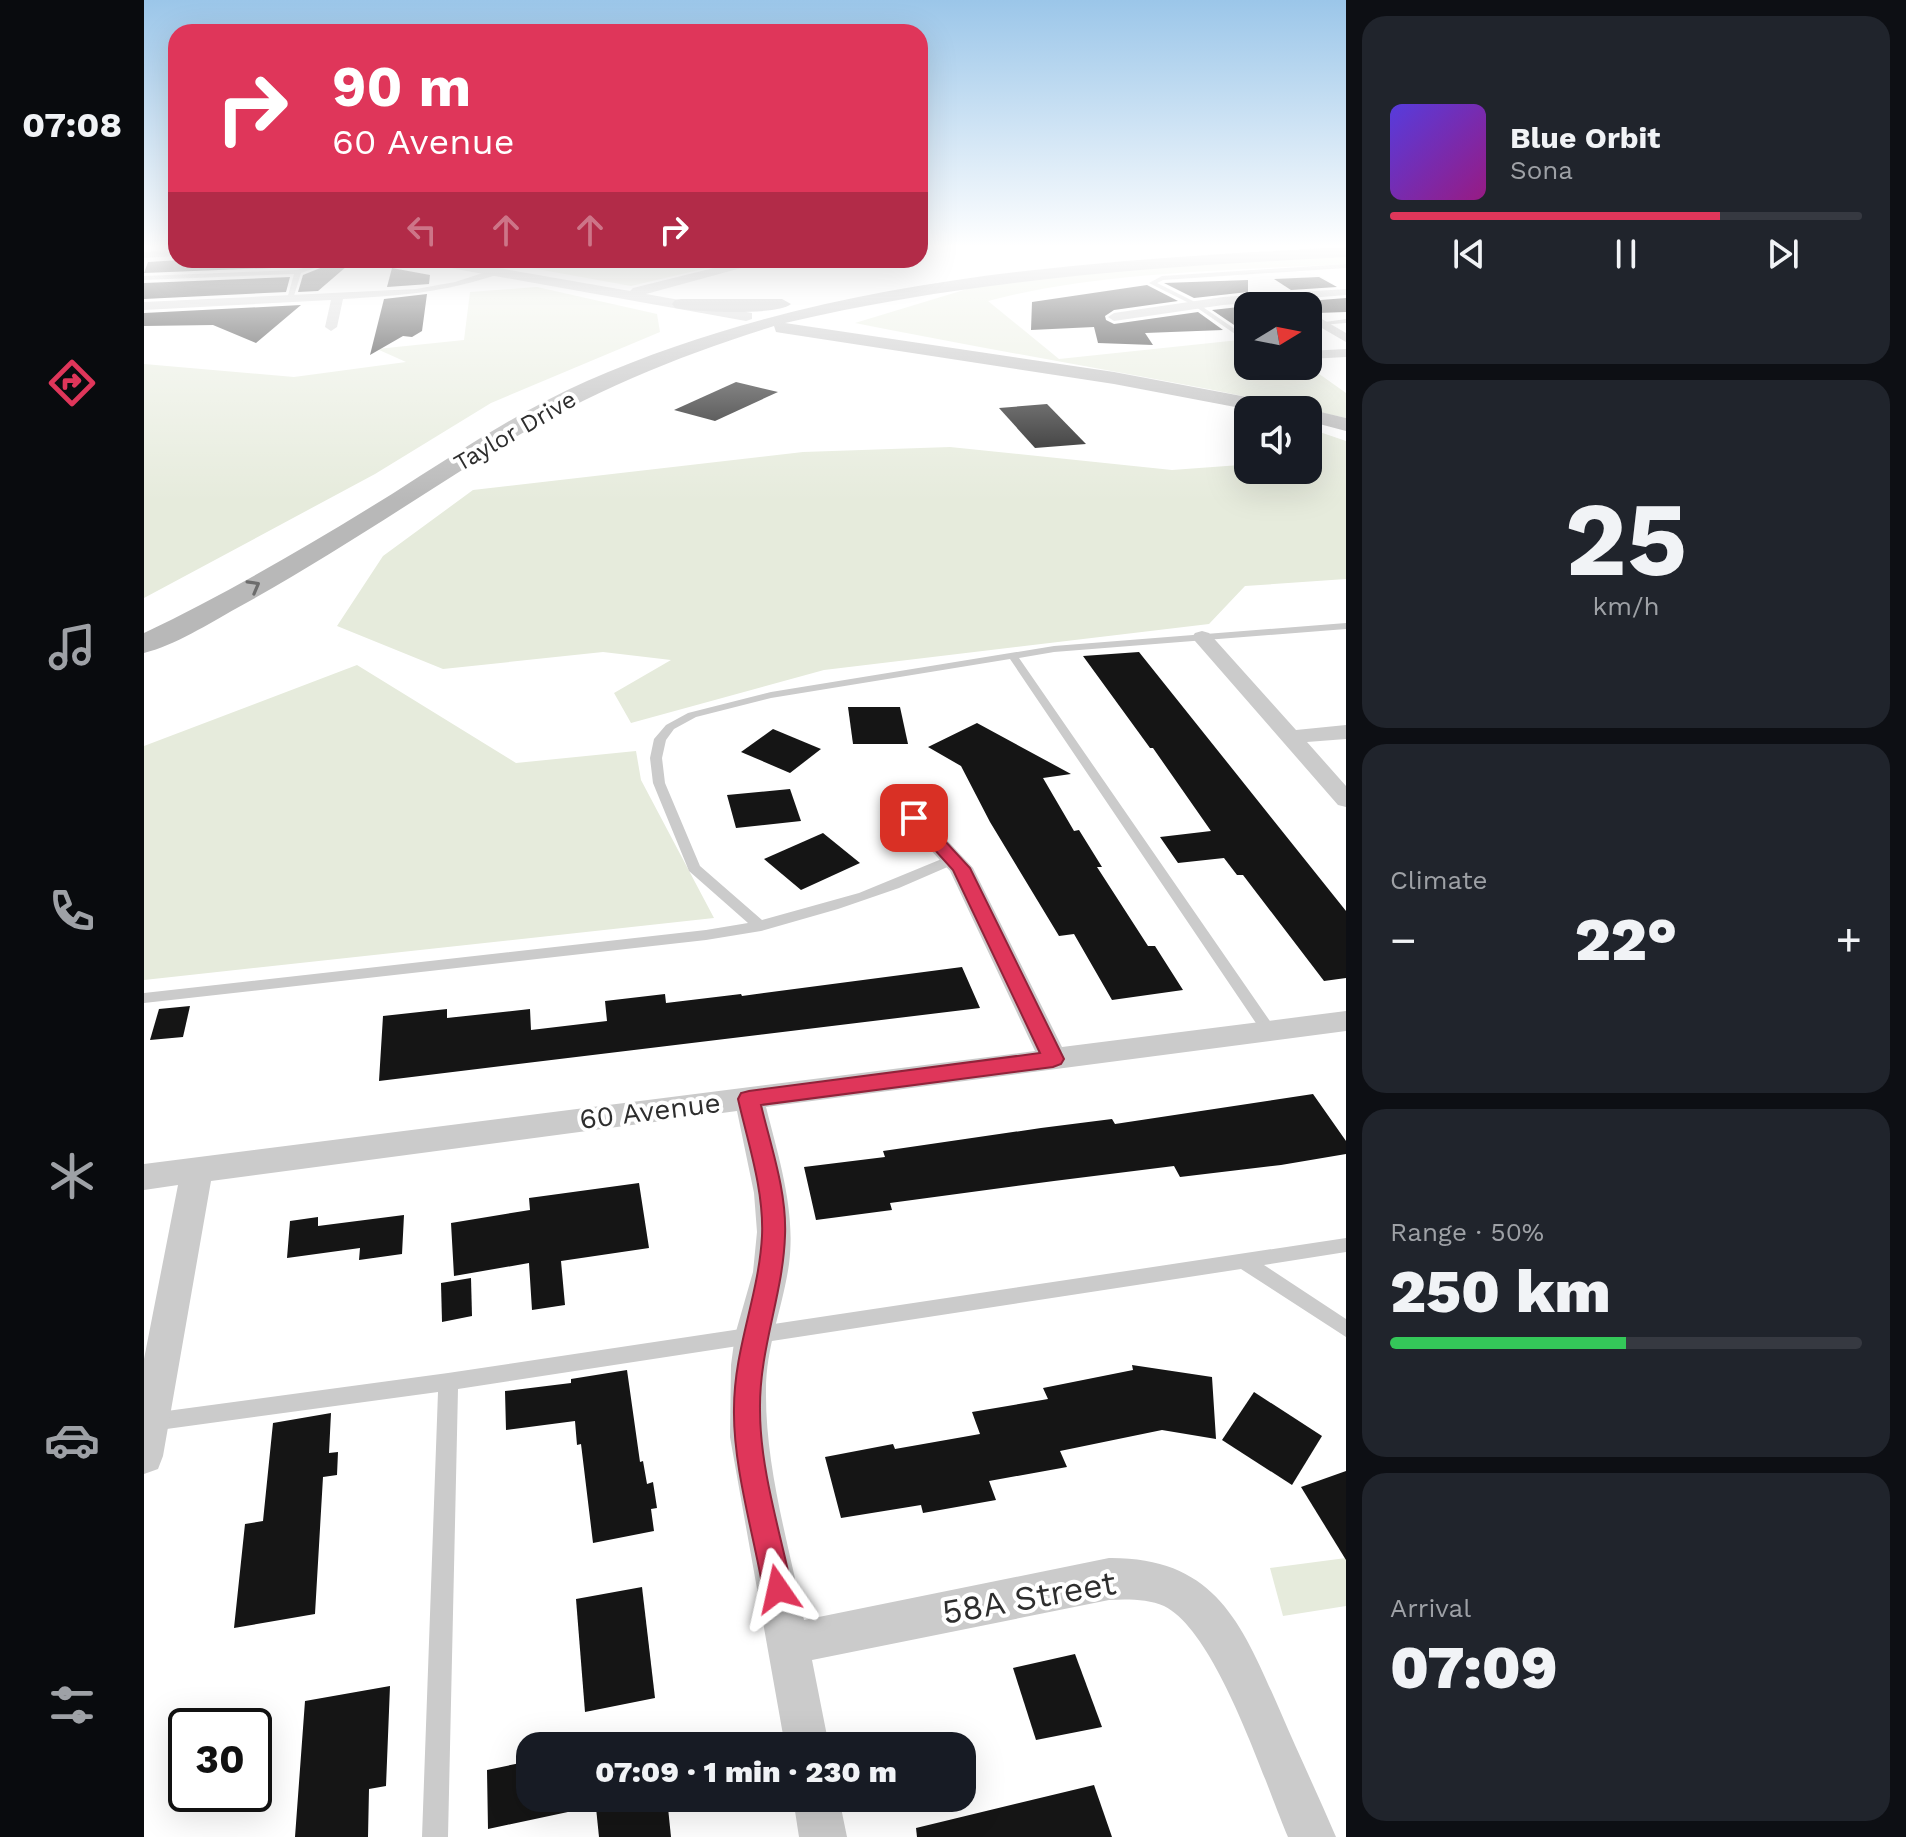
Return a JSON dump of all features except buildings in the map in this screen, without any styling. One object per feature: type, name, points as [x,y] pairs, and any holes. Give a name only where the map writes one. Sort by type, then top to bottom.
[{"type":"main road","name":"Taylor Drive","points":[[383,483],[519,403],[674,330]]},
{"type":"main road","name":"Taylor Drive","points":[[144,644],[329,544],[557,404],[638,366],[675,330]]},
{"type":"main road","points":[[685,330],[759,336],[839,337]]},
{"type":"main road","points":[[803,330],[1004,360],[1234,401]]},
{"type":"main road","points":[[829,330],[969,351],[1004,360]]},
{"type":"main road","points":[[852,330],[862,334]]},
{"type":"main road","points":[[1322,419],[1346,425]]},
{"type":"street","points":[[1322,354],[1346,353]]},
{"type":"street","points":[[1202,637],[1346,800]]},
{"type":"street","points":[[1290,737],[1346,732]]},
{"type":"street","points":[[894,797],[954,859],[1053,1059]]},
{"type":"street","name":"60 Avenue","points":[[144,1177],[1346,1021]]},
{"type":"street","points":[[749,1099],[768,1181],[774,1233],[767,1287],[753,1333],[746,1387],[748,1426],[804,1732]]},
{"type":"street","points":[[144,1456],[197,1170]]},
{"type":"street","name":"58A Street","points":[[788,1644],[1109,1579],[1131,1578],[1170,1588],[1190,1599],[1208,1616],[1227,1644],[1312,1837]]},
{"type":"street","points":[[819,1812],[823,1837]]},
{"type":"lane","points":[[761,926],[703,878],[686,853],[659,783],[656,758],[660,739],[670,727],[692,715],[771,695],[1012,655],[1346,626]]},
{"type":"lane","points":[[1012,655],[1269,1031]]},
{"type":"lane","points":[[144,998],[706,935],[761,926],[824,910],[954,859]]},
{"type":"lane","points":[[150,1422],[448,1382],[753,1333],[1346,1245]]},
{"type":"lane","points":[[1245,1262],[1346,1329]]},
{"type":"lane","points":[[435,1837],[448,1382]]},
{"type":"shaded area","points":[[465,330],[660,332],[491,403],[375,474],[144,598],[144,364],[294,377],[406,362],[377,349],[464,340]]},
{"type":"shaded area","points":[[891,330],[1023,330],[1059,359],[1234,341],[1234,380],[1322,380],[1322,376],[1346,393],[1346,418],[1322,413],[1322,396],[1243,396]]},
{"type":"shaded area","points":[[1322,433],[1346,441],[1346,579],[1245,586],[1209,624],[824,670],[631,723],[614,693],[671,660],[603,652],[443,669],[337,626],[383,556],[473,490],[803,452],[950,447],[1172,470],[1234,465],[1234,484],[1322,484]]},
{"type":"shaded area","points":[[357,665],[516,763],[636,751],[641,780],[714,918],[144,980],[144,746]]},
{"type":"shaded area","points":[[1346,1558],[1346,1606],[1283,1616],[1270,1568]]},
{"type":"route","points":[[778,1589],[751,1452],[747,1413],[748,1363],[753,1333],[767,1287],[774,1233],[768,1181],[749,1099],[1053,1059],[961,868],[914,818]]}]
